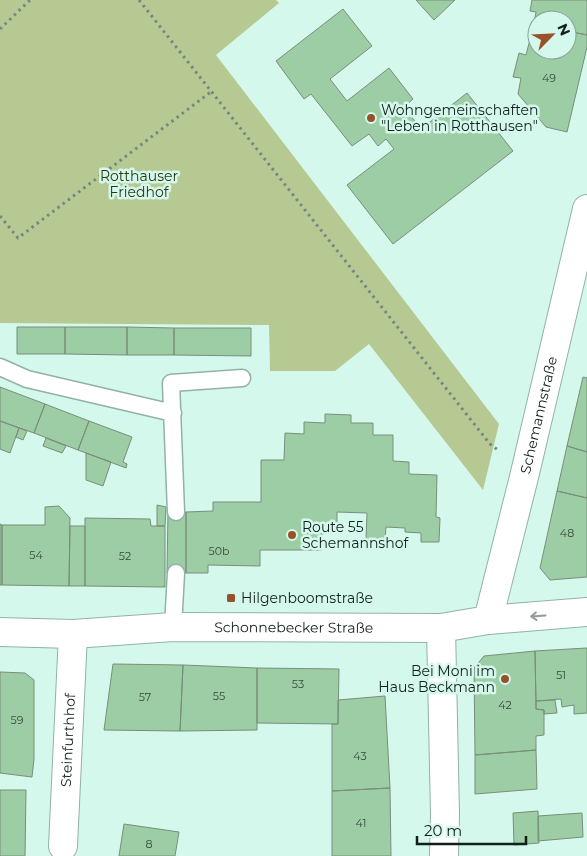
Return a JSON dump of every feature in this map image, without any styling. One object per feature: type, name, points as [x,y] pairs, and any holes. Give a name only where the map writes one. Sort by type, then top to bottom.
[{"type":"street","name":"Schemannstraße","points":[[488,620],[525,473],[587,209]]},
{"type":"street","name":"Schonnebecker Straße","points":[[0,632],[73,634],[173,627],[441,628],[488,620],[587,612]]},
{"type":"street","points":[[441,628],[445,814],[444,856]]},
{"type":"street","name":"Steinfurthhof","points":[[63,846],[73,634]]},
{"type":"lane","points":[[0,367],[27,379],[173,413]]},
{"type":"lane","points":[[176,512],[171,382],[242,378]]},
{"type":"lane","points":[[173,627],[176,573]]},
{"type":"path","points":[[0,29],[30,0]]},
{"type":"path","points":[[140,0],[490,444],[525,473]]},
{"type":"path","points":[[0,216],[18,238],[212,91]]},
{"type":"green space","name":"Rotthauser Friedhof","points":[[0,0],[276,0],[279,3],[216,55],[499,424],[483,490],[369,344],[335,371],[270,371],[269,325],[0,323]]},
{"type":"building","points":[[416,0],[455,0],[434,20]]},
{"type":"building","points":[[532,0],[587,0],[587,35],[577,33],[577,10],[530,10]]},
{"type":"building","name":"Wohngemeinschaften \"Leben in Rotthausen\"","points":[[343,9],[372,46],[330,79],[347,101],[389,68],[413,99],[404,107],[421,129],[467,93],[513,151],[393,244],[347,185],[394,149],[386,139],[378,146],[369,134],[352,146],[311,94],[304,99],[276,61]]},
{"type":"building","points":[[577,33],[587,35],[587,47],[567,132],[546,127],[518,94],[521,78],[513,77],[519,53],[526,55],[527,51],[527,60],[577,60]]},
{"type":"building","points":[[17,327],[65,327],[65,354],[17,354]]},
{"type":"building","points":[[65,327],[127,327],[127,355],[65,354]]},
{"type":"building","points":[[127,327],[174,328],[174,355],[127,355]]},
{"type":"building","points":[[174,328],[251,328],[251,356],[174,355]]},
{"type":"building","points":[[583,377],[587,378],[587,452],[567,446]]},
{"type":"building","points":[[0,387],[45,404],[34,433],[0,421]]},
{"type":"building","points":[[45,404],[89,421],[78,450],[34,433]]},
{"type":"building","points":[[325,414],[351,415],[351,423],[373,423],[373,435],[393,435],[393,461],[409,462],[409,474],[437,475],[436,517],[440,518],[439,542],[421,542],[421,533],[405,532],[405,528],[386,527],[385,541],[366,539],[367,513],[337,512],[337,526],[322,525],[322,550],[260,550],[260,566],[208,565],[208,573],[186,573],[186,512],[213,511],[213,502],[261,502],[261,460],[284,460],[285,433],[304,434],[304,422],[325,423]]},
{"type":"building","points":[[0,421],[19,428],[10,453],[0,449]]},
{"type":"building","points":[[89,421],[132,437],[123,462],[127,464],[126,468],[78,450]]},
{"type":"building","points":[[19,428],[27,431],[23,440],[16,437]]},
{"type":"building","points":[[46,438],[66,446],[62,453],[43,446]]},
{"type":"building","points":[[567,446],[587,452],[587,498],[557,491]]},
{"type":"building","points":[[86,453],[111,462],[103,486],[86,480]]},
{"type":"building","points":[[557,491],[587,498],[587,577],[550,580],[540,568]]},
{"type":"building","points":[[157,505],[166,507],[165,526],[157,526]]},
{"type":"building","points":[[59,506],[70,518],[69,586],[2,585],[2,525],[45,525],[45,507]]},
{"type":"building","points":[[168,511],[186,512],[186,573],[167,573]]},
{"type":"building","points":[[85,518],[150,519],[151,526],[165,526],[165,587],[85,586]]},
{"type":"building","points":[[0,524],[2,525],[2,585],[0,585]]},
{"type":"building","points":[[70,526],[85,526],[85,586],[69,586]]},
{"type":"building","points":[[587,648],[587,713],[574,714],[574,705],[562,707],[561,699],[536,701],[535,651]]},
{"type":"building","points":[[535,651],[536,709],[544,710],[544,735],[536,736],[536,750],[475,755],[474,668],[484,656]]},
{"type":"building","points":[[113,664],[183,665],[180,731],[104,730]]},
{"type":"building","points":[[183,665],[257,668],[257,730],[180,731]]},
{"type":"building","points":[[257,668],[339,669],[338,724],[257,723]]},
{"type":"building","points":[[0,672],[25,673],[34,680],[34,759],[32,777],[0,773]]},
{"type":"building","points":[[385,696],[390,788],[332,791],[332,724],[338,724],[338,700]]},
{"type":"building","points":[[555,700],[557,713],[544,714],[544,710],[536,709],[536,701]]},
{"type":"building","points":[[536,750],[537,789],[475,794],[475,755]]},
{"type":"building","points":[[390,788],[391,856],[332,856],[332,791]]},
{"type":"building","points":[[0,790],[26,790],[25,856],[0,856]]},
{"type":"building","points":[[538,811],[539,843],[514,845],[513,813]]},
{"type":"building","points":[[582,813],[583,837],[538,841],[538,816]]},
{"type":"building","points":[[124,824],[179,832],[175,856],[119,856]]},
{"type":"place","name":"Wohngemeinschaften \"Leben in Rotthausen\"","points":[[371,118]]},
{"type":"place","name":"Route 55 Schemannshof","points":[[292,535]]},
{"type":"place","name":"Hilgenboomstraße","points":[[231,598]]},
{"type":"place","name":"Bei Moni im Haus Beckmann","points":[[505,679]]}]
